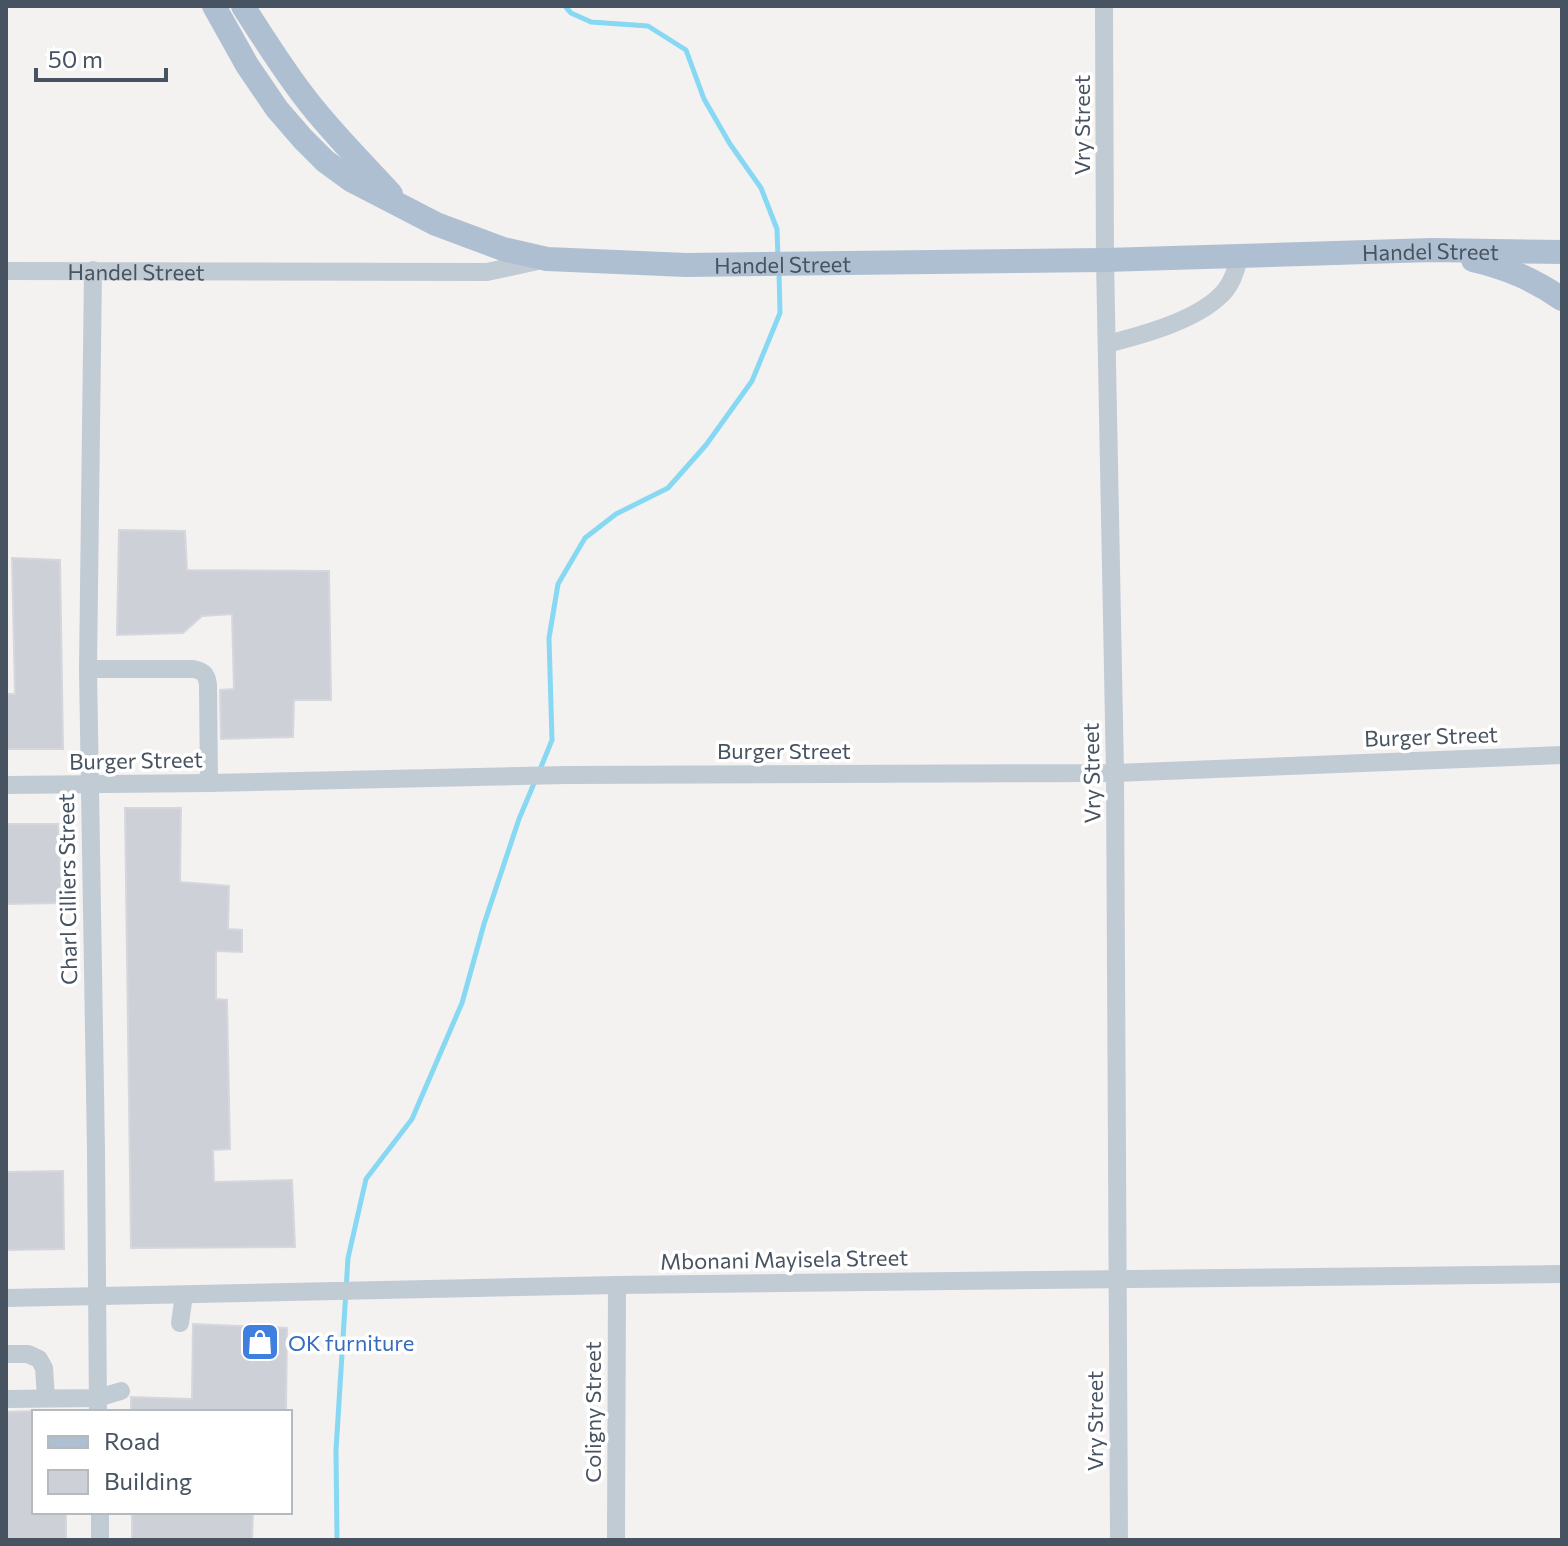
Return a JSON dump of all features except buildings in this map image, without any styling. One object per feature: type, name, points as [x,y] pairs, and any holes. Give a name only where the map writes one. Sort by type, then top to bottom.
[{"type":"main road","points":[[214,6],[247,65],[277,109],[325,161],[351,180],[464,235],[503,249],[547,259]]},
{"type":"main road","points":[[243,6],[312,107],[404,207]]},
{"type":"main road","points":[[1432,250],[1503,267],[1562,299]]},
{"type":"main road","name":"Handel Street","points":[[547,259],[686,265],[1105,260],[1432,250],[1562,252]]},
{"type":"street","name":"Vry Street","points":[[1104,6],[1105,260],[1115,773],[1119,1540]]},
{"type":"street","points":[[1107,344],[1160,328],[1202,309],[1222,295],[1240,256]]},
{"type":"street","name":"Handel Street","points":[[6,271],[487,272],[547,259]]},
{"type":"street","name":"Charl Cilliers Street","points":[[93,270],[88,669],[98,1405]]},
{"type":"street","points":[[88,669],[202,671],[208,677],[209,783]]},
{"type":"street","name":"Burger Street","points":[[6,785],[566,775],[1115,773],[1562,755]]},
{"type":"street","name":"Mbonani Mayisela Street","points":[[6,1298],[617,1285],[1562,1274]]},
{"type":"street","name":"Coligny Street","points":[[616,1540],[617,1285]]},
{"type":"street","points":[[180,1323],[184,1295]]},
{"type":"street","points":[[6,1354],[28,1354],[39,1359],[44,1368],[46,1398]]},
{"type":"street","points":[[6,1399],[46,1398],[98,1405],[121,1391]]},
{"type":"street","points":[[100,1514],[100,1540]]},
{"type":"waterway","points":[[565,6],[571,13],[591,22],[648,26],[686,50],[704,99],[761,188],[777,229],[778,258]]},
{"type":"waterway","points":[[539,772],[552,740],[549,638],[558,584],[585,538],[616,514],[668,488],[706,445],[752,381],[780,313],[779,272]]},
{"type":"waterway","points":[[337,1540],[336,1450],[348,1258],[366,1179],[412,1119],[462,1003],[484,924],[535,781]]},
{"type":"place","name":"OK furniture","points":[[260,1342]]}]
